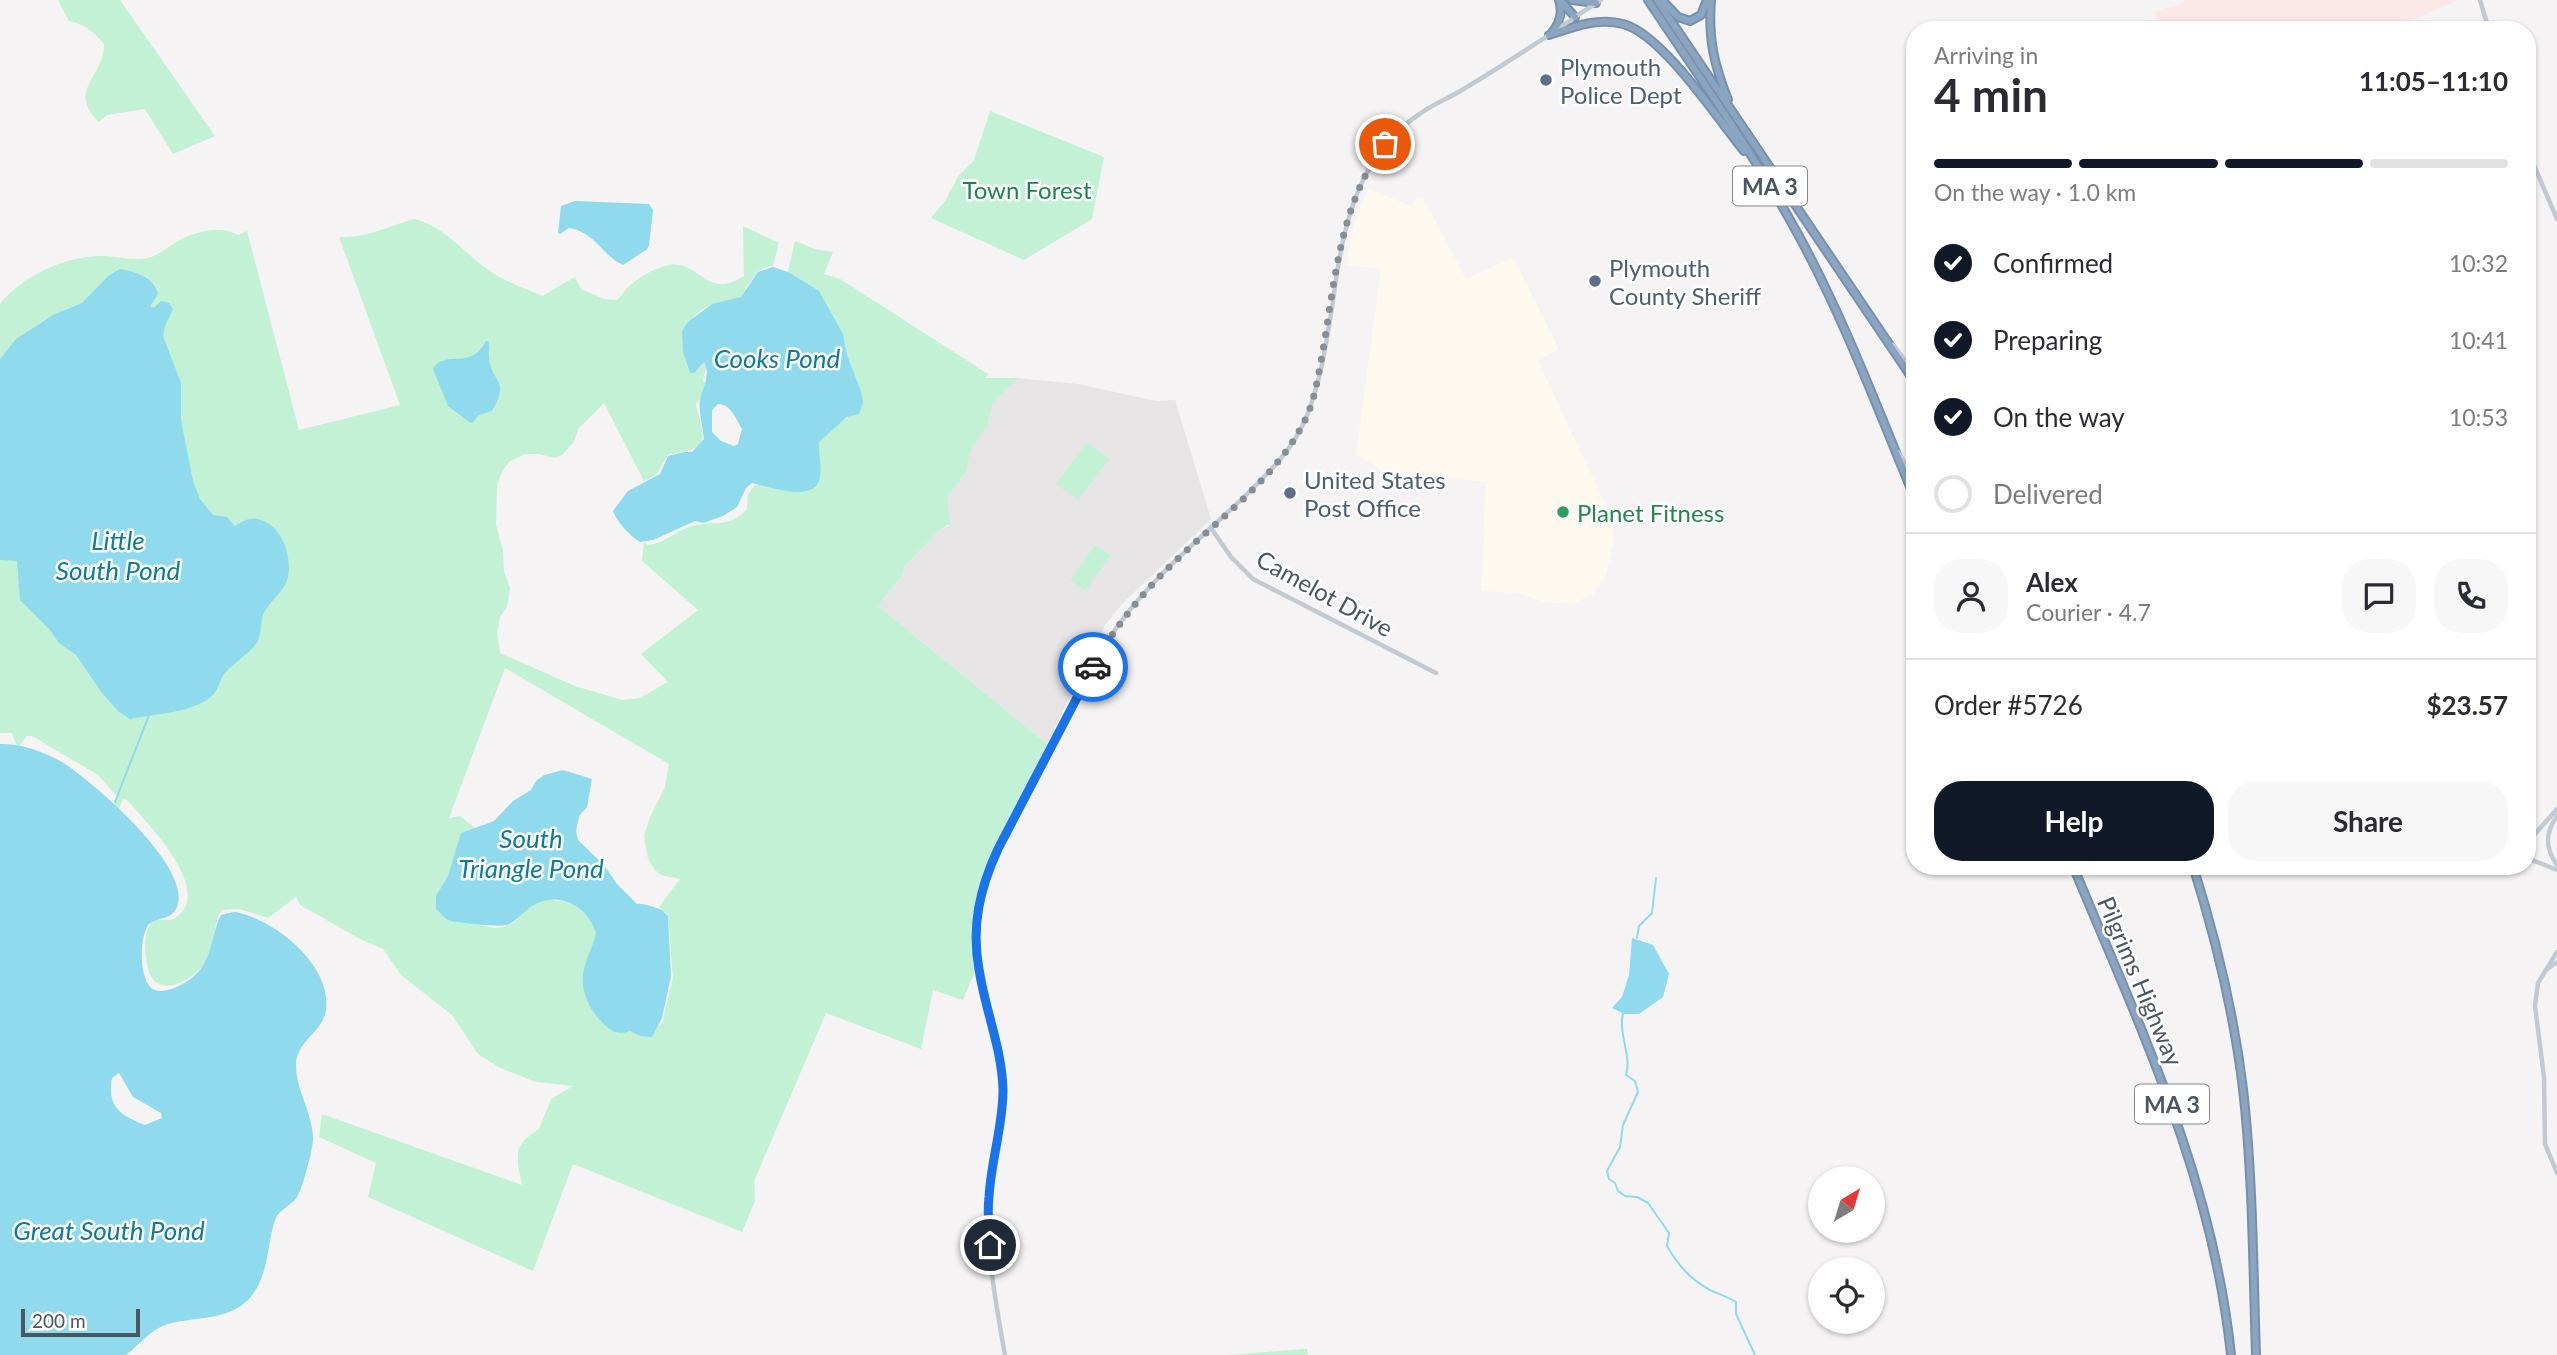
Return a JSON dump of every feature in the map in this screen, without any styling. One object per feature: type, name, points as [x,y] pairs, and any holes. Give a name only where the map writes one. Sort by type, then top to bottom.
[{"type":"highway","points":[[1560,0],[1575,18]]},
{"type":"highway","points":[[1549,35],[1557,27],[1560,0]]},
{"type":"highway","points":[[1575,18],[1570,0],[1582,3],[1598,2]]},
{"type":"highway","name":"MA 3","points":[[1648,0],[1773,191],[1820,277],[1906,477]]},
{"type":"highway","points":[[1660,0],[1678,17],[1692,21],[1703,13],[1709,0]]},
{"type":"highway","name":"MA 3","points":[[1660,0],[1906,368]]},
{"type":"highway","points":[[1709,0],[1711,48],[1733,111]]},
{"type":"highway","points":[[1549,35],[1600,22],[1623,24],[1647,35],[1674,63],[1773,191]]},
{"type":"highway","name":"Pilgrims Highway","points":[[2077,875],[2159,1070],[2185,1142],[2214,1249],[2231,1355]]},
{"type":"highway","name":"MA 3","points":[[2196,875],[2218,953],[2243,1089],[2248,1141],[2256,1355]]},
{"type":"main road","points":[[1575,18],[1598,2]]},
{"type":"main road","points":[[1882,330],[1906,362]]},
{"type":"main road","points":[[1889,436],[1906,465]]},
{"type":"main road","points":[[2536,833],[2557,809]]},
{"type":"main road","points":[[2557,816],[2548,832],[2547,842],[2557,867]]},
{"type":"main road","points":[[2536,861],[2557,867]]},
{"type":"main road","points":[[2546,970],[2557,962]]},
{"type":"street","points":[[2480,0],[2486,21]]},
{"type":"street","points":[[1005,1355],[989,1229],[989,1196],[1003,1090],[999,1054],[979,970],[976,944],[977,911],[983,884],[998,849],[1111,635],[1147,592],[1279,461],[1308,414],[1327,337],[1345,224],[1356,194],[1375,157],[1394,135],[1422,112],[1466,88],[1575,18]]},
{"type":"street","points":[[2536,170],[2557,219]]},
{"type":"street","name":"Camelot Drive","points":[[1211,528],[1231,557],[1254,579],[1436,673]]},
{"type":"street","points":[[2557,951],[2538,983],[2535,1011],[2544,1077],[2545,1144],[2557,1173]]},
{"type":"shaded area","points":[[2185,0],[2458,0],[2409,21],[2157,21],[2154,12],[2181,4]]},
{"type":"shaded area","points":[[1368,189],[1412,206],[1416,197],[1422,196],[1466,279],[1513,257],[1559,349],[1538,361],[1612,518],[1614,545],[1605,577],[1593,594],[1573,604],[1544,602],[1517,593],[1481,591],[1486,482],[1383,472],[1356,454],[1381,269],[1346,265],[1354,223]]},
{"type":"shaded area","points":[[1018,378],[1078,384],[1156,401],[1175,400],[1211,519],[1123,603],[1105,625],[1047,744],[878,606],[902,575],[905,566],[938,531],[949,526],[947,498],[966,472],[971,450],[987,427],[993,403]]},
{"type":"green space","points":[[58,0],[120,0],[215,136],[173,154],[145,109],[107,115],[99,122],[90,111],[86,92],[103,55],[104,44],[89,29],[69,21]]},
{"type":"green space","name":"Town Forest","points":[[990,111],[1104,157],[1092,219],[1024,260],[931,218],[945,201],[959,175],[974,160]]},
{"type":"green space","points":[[415,219],[436,228],[493,273],[542,296],[575,277],[581,289],[604,299],[617,300],[627,288],[645,275],[665,266],[677,265],[686,267],[710,282],[731,283],[744,276],[743,226],[779,243],[773,266],[759,271],[745,288],[747,293],[743,298],[711,305],[701,311],[693,318],[684,334],[684,353],[691,374],[701,366],[702,357],[707,364],[703,380],[706,384],[704,394],[696,404],[703,435],[699,445],[668,455],[656,475],[644,481],[604,403],[579,428],[573,443],[562,455],[554,458],[525,454],[509,462],[497,485],[496,525],[503,550],[504,571],[510,588],[507,607],[500,617],[497,633],[500,653],[575,686],[622,700],[640,698],[668,682],[641,654],[698,610],[642,561],[644,542],[647,545],[653,544],[689,527],[734,520],[747,509],[748,494],[755,485],[791,490],[806,485],[818,439],[847,418],[853,410],[787,275],[795,241],[815,249],[833,252],[824,274],[840,279],[988,374],[985,378],[1018,378],[993,403],[987,427],[971,450],[966,472],[947,498],[951,523],[938,531],[905,566],[902,575],[878,606],[1047,744],[982,880],[974,937],[977,966],[963,1000],[933,990],[921,1049],[826,1013],[754,1181],[755,1201],[742,1232],[573,1164],[533,1271],[368,1197],[376,1163],[319,1137],[322,1114],[522,1185],[518,1150],[524,1140],[539,1129],[551,1099],[573,1086],[536,1082],[498,1067],[478,1054],[452,1015],[401,975],[383,949],[300,905],[296,897],[268,918],[239,909],[222,910],[216,922],[209,955],[199,970],[172,985],[158,983],[148,969],[145,947],[148,929],[152,920],[175,918],[187,904],[187,889],[172,855],[127,800],[123,799],[118,810],[113,808],[117,796],[98,775],[32,736],[27,736],[19,746],[12,733],[0,733],[0,305],[3,300],[37,274],[63,262],[91,256],[148,258],[198,232],[223,230],[238,235],[247,231],[299,430],[400,405],[339,237],[369,234]],"holes":[[[505,668],[669,764],[665,787],[644,836],[648,859],[655,870],[661,875],[680,879],[659,907],[668,915],[673,978],[662,1024],[652,1029],[596,1004],[586,996],[588,964],[599,934],[596,921],[577,903],[544,899],[532,903],[514,923],[504,927],[494,928],[458,921],[476,829],[460,816],[449,818]]]},
{"type":"green space","points":[[1087,443],[1109,459],[1078,500],[1056,484]]},
{"type":"green space","points":[[1095,545],[1111,555],[1085,591],[1070,580]]},
{"type":"green space","points":[[1303,1349],[1307,1349],[1308,1355],[1230,1355]]},
{"type":"water","points":[[575,201],[649,204],[653,210],[649,246],[623,265],[578,230],[569,228],[558,233],[561,206]]},
{"type":"water","name":"Cooks Pond","points":[[773,267],[788,272],[819,291],[843,334],[847,355],[862,394],[863,403],[859,414],[847,417],[819,442],[820,477],[815,487],[799,492],[752,483],[746,488],[737,507],[723,516],[703,523],[695,521],[653,540],[640,542],[624,528],[613,511],[628,491],[660,474],[668,456],[692,452],[704,439],[700,403],[707,376],[706,367],[704,362],[694,373],[690,373],[683,352],[682,331],[688,322],[712,304],[741,297],[758,272]],"holes":[[[718,404],[733,413],[742,429],[738,444],[734,446],[721,441],[712,432],[712,410]]]},
{"type":"water","name":"Little South Pond","points":[[120,269],[138,274],[153,283],[158,294],[151,307],[154,308],[161,301],[169,303],[173,309],[163,336],[181,383],[181,420],[193,481],[200,499],[213,515],[227,517],[235,526],[251,519],[259,519],[269,524],[284,542],[289,568],[284,587],[264,613],[256,644],[225,673],[212,696],[195,706],[130,719],[118,711],[102,693],[76,655],[59,643],[20,600],[17,561],[0,560],[0,359],[16,339],[53,315],[82,303],[108,276]]},
{"type":"water","points":[[486,341],[489,345],[490,366],[500,386],[500,392],[492,411],[479,415],[472,423],[448,406],[433,369],[445,360],[473,356]]},
{"type":"water","name":"Great South Pond","points":[[0,744],[16,745],[40,752],[76,772],[138,828],[171,872],[178,892],[176,909],[171,915],[149,924],[143,938],[143,969],[149,986],[155,990],[167,990],[181,985],[199,972],[206,961],[221,915],[236,912],[267,924],[298,947],[320,977],[326,1010],[320,1024],[300,1049],[296,1065],[313,1137],[307,1168],[297,1197],[277,1217],[260,1283],[247,1301],[227,1313],[168,1324],[150,1334],[126,1355],[0,1355]],"holes":[[[119,1073],[133,1097],[161,1113],[162,1118],[145,1125],[122,1113],[114,1103],[112,1078]]]},
{"type":"water","name":"South Triangle Pond","points":[[563,770],[592,779],[587,807],[579,816],[576,831],[578,840],[604,865],[617,884],[637,904],[662,910],[668,916],[671,976],[662,1018],[652,1037],[640,1036],[630,1031],[620,1033],[608,1028],[589,1005],[584,990],[583,973],[596,933],[586,915],[571,903],[562,900],[542,901],[507,925],[452,921],[436,909],[436,896],[448,876],[461,833],[494,821],[513,801],[531,790],[536,781],[544,775]]},
{"type":"water","points":[[1632,938],[1653,945],[1669,974],[1663,997],[1639,1014],[1624,1014],[1612,1008],[1622,997],[1629,975]]},
{"type":"waterway","points":[[115,802],[149,715]]},
{"type":"waterway","points":[[1637,938],[1639,926],[1652,913],[1656,878]]},
{"type":"waterway","points":[[1623,1014],[1626,1075],[1635,1081],[1638,1092],[1623,1125],[1620,1147],[1607,1171],[1609,1179],[1625,1196],[1637,1197],[1648,1203],[1669,1233],[1667,1246],[1691,1276],[1703,1286],[1736,1302],[1736,1314],[1755,1355]]},
{"type":"way so far","points":[[1093,667],[1130,609],[1174,562],[1279,461],[1297,435],[1308,414],[1318,378],[1348,215],[1370,164],[1385,144]]},
{"type":"place","name":"Plymouth Police Dept","points":[[1546,80]]},
{"type":"place","name":"Plymouth County Sheriff","points":[[1595,281]]},
{"type":"place","name":"United States Post Office","points":[[1290,493]]},
{"type":"place","name":"Planet Fitness","points":[[1563,512]]},
{"type":"route","points":[[990,1245],[989,1196],[1003,1090],[997,1045],[979,970],[975,935],[977,911],[986,875],[998,849],[1093,667]]}]
